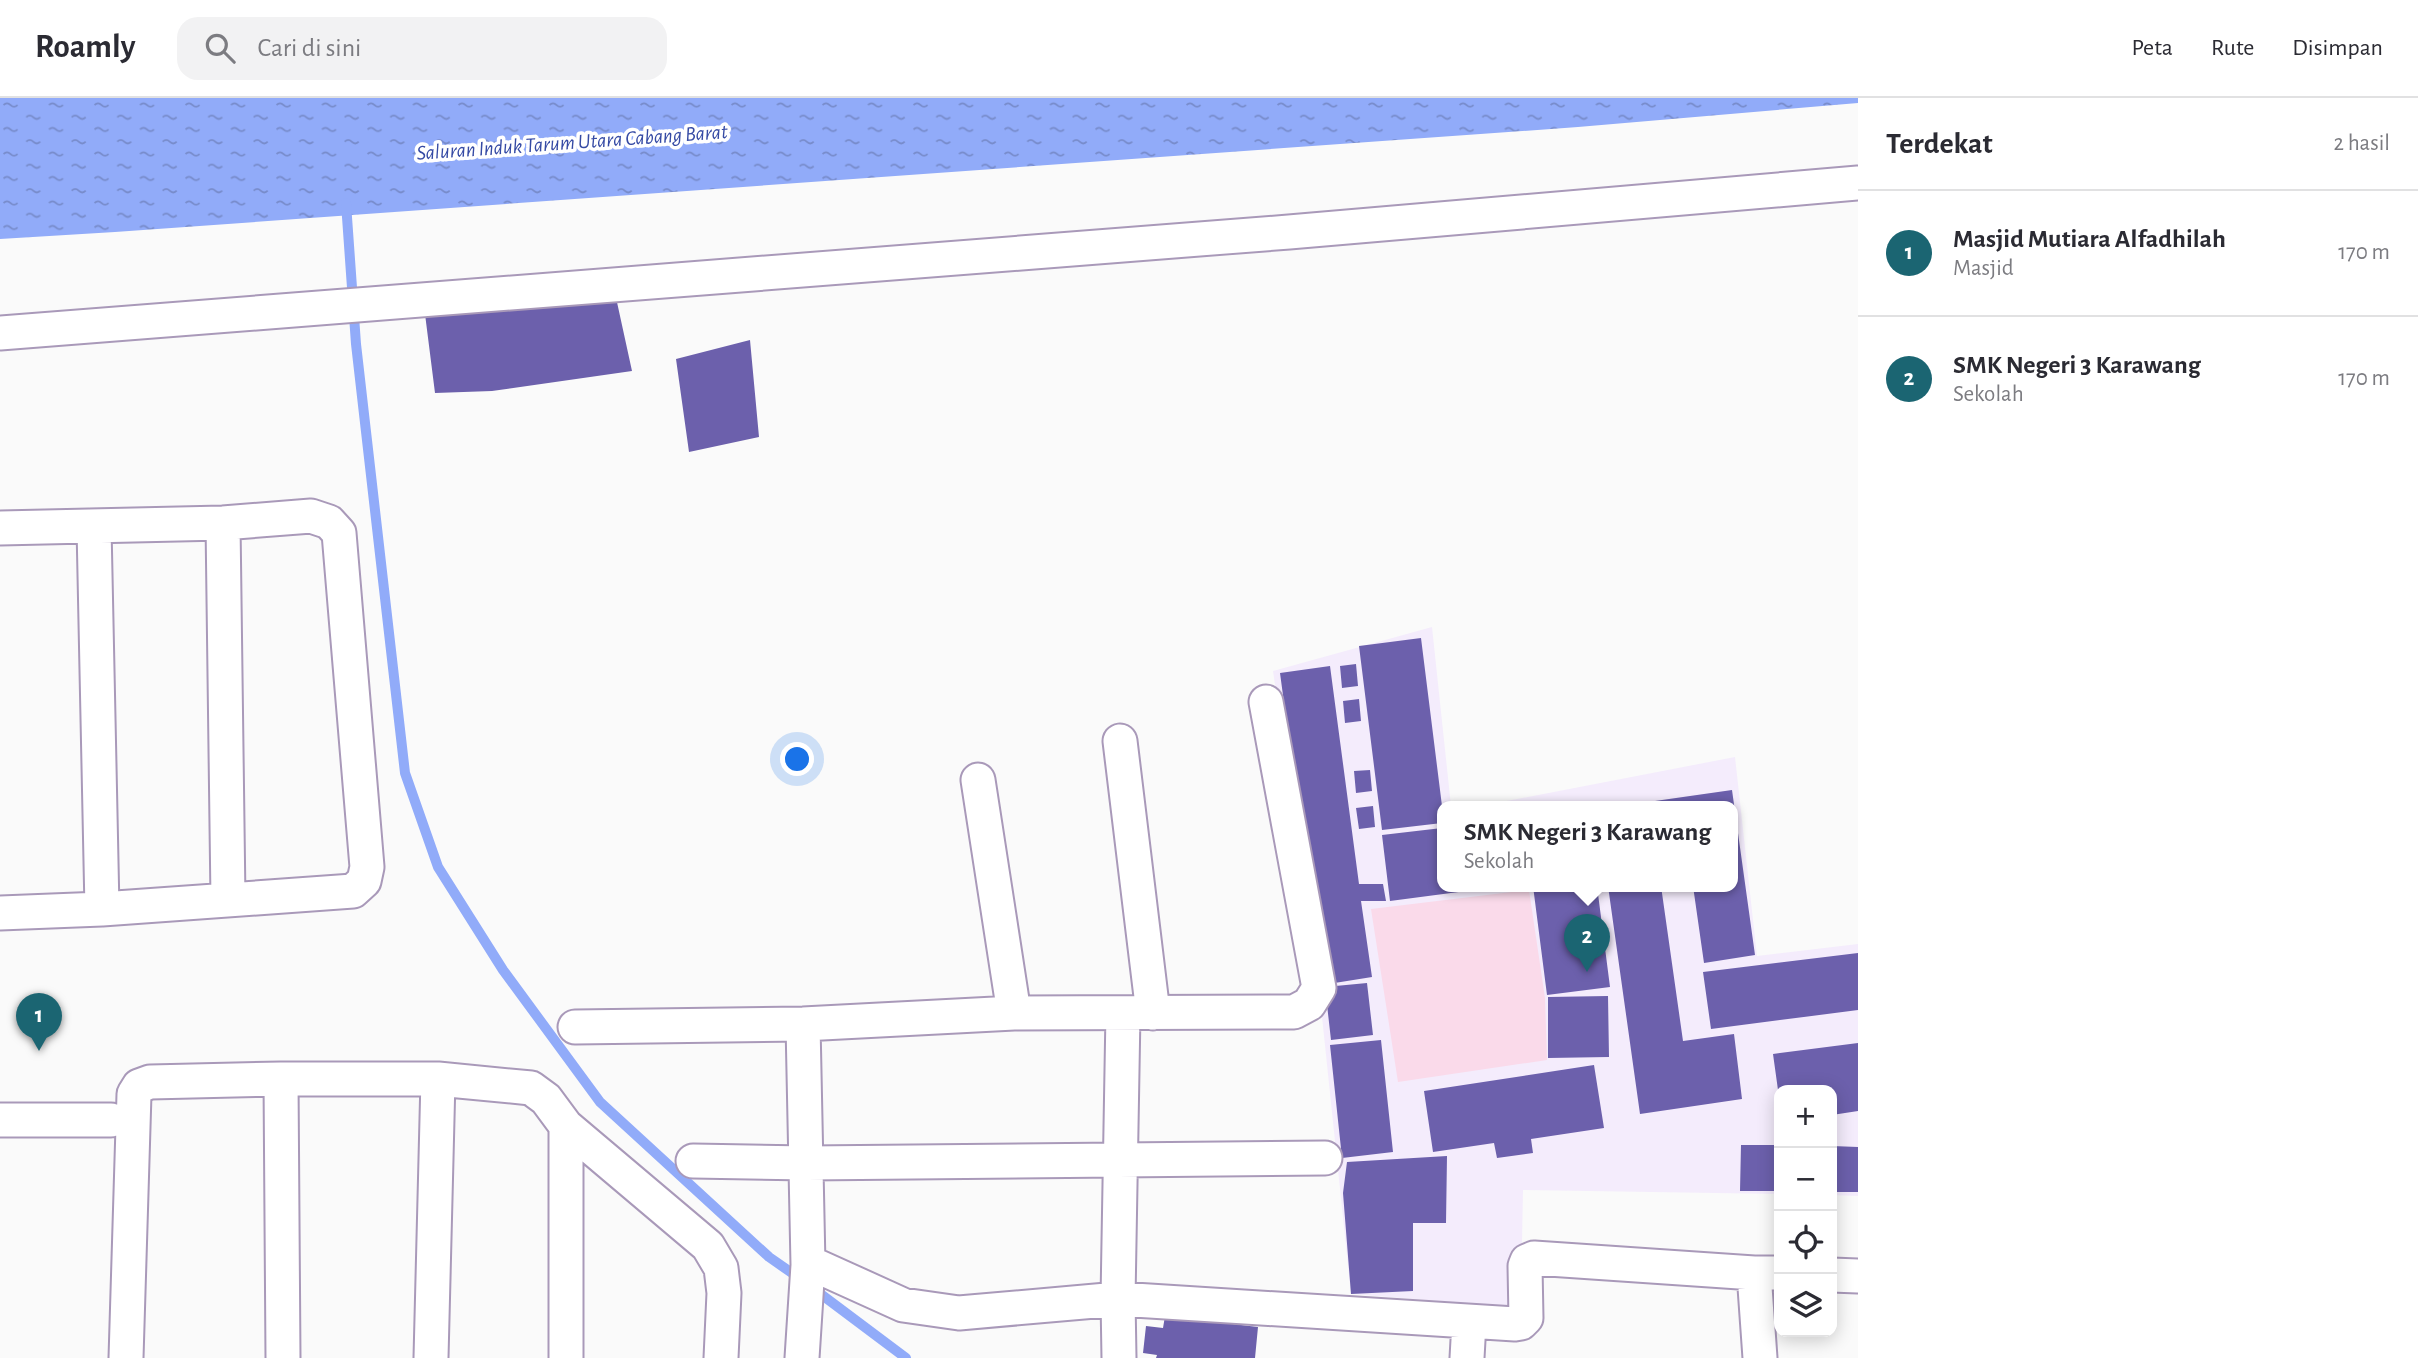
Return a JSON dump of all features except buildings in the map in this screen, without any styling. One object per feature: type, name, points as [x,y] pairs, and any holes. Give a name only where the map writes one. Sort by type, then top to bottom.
[{"type":"street","points":[[0,333],[1289,232],[1858,183]]},
{"type":"street","points":[[0,528],[223,523],[311,516],[329,522],[340,533],[367,867],[364,881],[353,891],[102,909],[0,913]]},
{"type":"street","points":[[223,523],[228,900]]},
{"type":"street","points":[[94,527],[102,909]]},
{"type":"street","points":[[575,1027],[803,1024],[1014,1013],[1294,1012],[1309,1004],[1319,988],[1266,702]]},
{"type":"street","points":[[1119,1358],[1122,1160],[1138,1013],[1120,741]]},
{"type":"street","points":[[978,780],[1014,1013]]},
{"type":"street","points":[[802,1358],[808,1264],[803,1024]]},
{"type":"street","points":[[281,1079],[283,1358]]},
{"type":"street","points":[[126,1358],[134,1094],[139,1086],[150,1082],[281,1079],[438,1079],[531,1088],[546,1099],[566,1126],[708,1246],[721,1268],[724,1293],[721,1358]]},
{"type":"street","points":[[431,1358],[438,1079]]},
{"type":"street","points":[[0,1120],[111,1120]]},
{"type":"street","points":[[566,1126],[566,1358]]},
{"type":"street","points":[[693,1161],[807,1163],[1325,1158]]},
{"type":"street","points":[[808,1264],[903,1305],[959,1313],[1118,1299],[1515,1324],[1526,1318],[1525,1266],[1527,1261],[1534,1258],[1767,1273],[1760,1358]]},
{"type":"street","points":[[1837,1275],[1858,1276]]},
{"type":"street","points":[[1467,1358],[1469,1322]]},
{"type":"shaded area","points":[[1432,627],[1450,801],[1437,801],[1437,892],[1738,892],[1738,801],[1507,801],[1735,757],[1757,956],[1858,944],[1858,1196],[1837,1195],[1837,1085],[1774,1085],[1774,1194],[1523,1190],[1522,1242],[1512,1307],[1351,1294],[1319,988],[1273,671]]},
{"type":"shaded area","points":[[1529,892],[1545,998],[1547,1060],[1398,1082],[1371,909]]},
{"type":"water","name":"Saluran Induk Tarum Utara Cabang Barat","points":[[0,98],[1858,98],[1858,103],[1578,127],[0,239]]},
{"type":"waterway","points":[[346,203],[356,344],[405,773],[438,867],[503,970],[600,1102],[769,1257],[802,1280]]},
{"type":"waterway","points":[[814,1289],[906,1358]]},
{"type":"place","name":"SMK Negeri 3 Karawang","points":[[1587,972]]},
{"type":"place","name":"Masjid Mutiara Alfadhilah","points":[[39,1051]]}]
